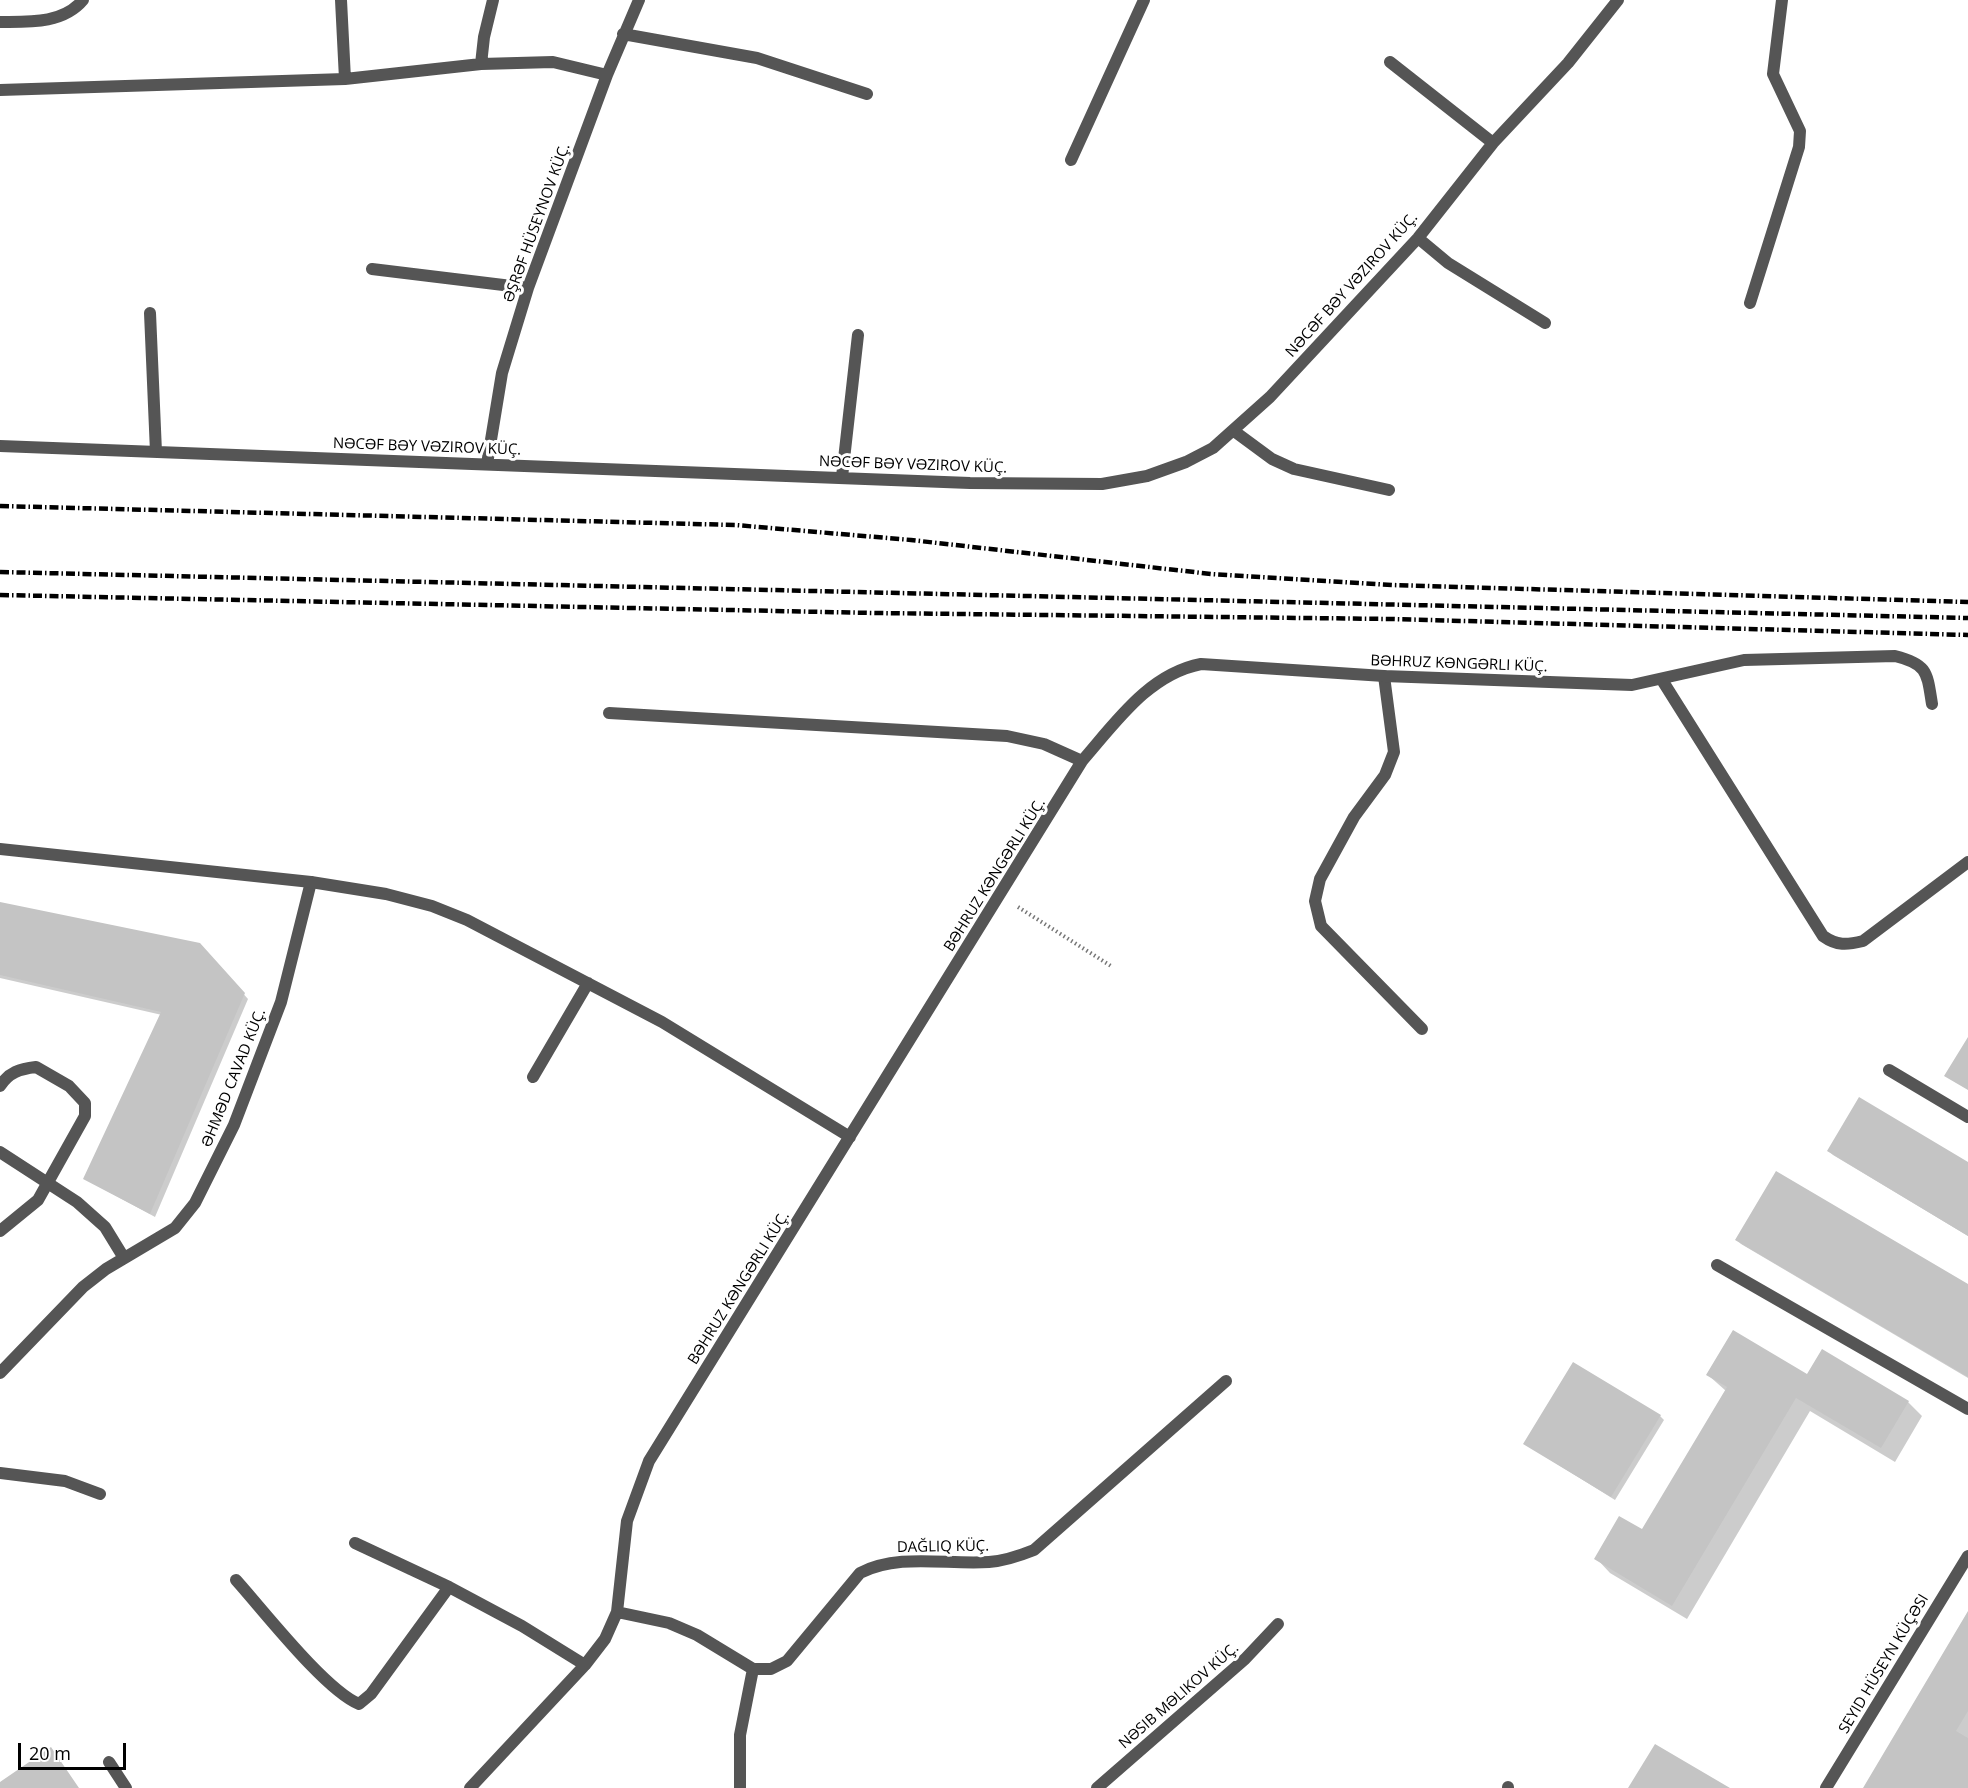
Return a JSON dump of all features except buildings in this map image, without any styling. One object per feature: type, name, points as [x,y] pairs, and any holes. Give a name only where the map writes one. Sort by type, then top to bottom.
[{"type":"street","points":[[0,22],[39,22],[74,11],[82,0]]},
{"type":"street","points":[[341,0],[345,79]]},
{"type":"street","points":[[482,64],[484,37],[493,0]]},
{"type":"street","name":"ƏŞRƏF HÜSEYNOV KÜÇ.","points":[[487,464],[502,373],[528,288],[607,75],[639,0]]},
{"type":"street","points":[[1071,160],[1144,0]]},
{"type":"street","name":"NƏCƏF BƏY VƏZIROV KÜÇ.","points":[[0,446],[1005,484],[1102,484],[1147,476],[1186,462],[1213,448],[1270,397],[1418,238],[1493,143],[1568,63],[1618,0]]},
{"type":"street","points":[[1750,303],[1799,147],[1800,131],[1773,74],[1782,0]]},
{"type":"street","points":[[623,34],[757,58],[867,94]]},
{"type":"street","points":[[0,90],[345,79],[482,64],[553,62],[607,75]]},
{"type":"street","points":[[1390,62],[1493,143]]},
{"type":"street","points":[[1418,238],[1448,263],[1545,323]]},
{"type":"street","points":[[372,270],[528,288]]},
{"type":"street","points":[[150,313],[156,452]]},
{"type":"street","points":[[842,477],[858,335]]},
{"type":"street","points":[[1234,431],[1272,459],[1294,469],[1389,490]]},
{"type":"street","name":"BƏHRUZ KƏNGƏRLI KÜÇ.","points":[[471,1788],[585,1665],[605,1639],[617,1612],[627,1521],[649,1461],[1083,761],[1144,693],[1180,668],[1201,664],[1384,676],[1632,685],[1744,660],[1895,656],[1911,660],[1922,667],[1928,675],[1932,704]]},
{"type":"street","points":[[1384,676],[1394,752],[1385,775],[1354,816],[1320,879],[1315,901],[1321,926],[1422,1029]]},
{"type":"street","points":[[1662,680],[1823,936],[1834,944],[1848,945],[1863,941],[1968,862]]},
{"type":"street","points":[[609,713],[1007,736],[1044,744],[1083,761]]},
{"type":"street","points":[[0,849],[311,882],[387,894],[432,906],[467,920],[662,1022],[850,1137]]},
{"type":"street","name":"ƏHMƏD CAVAD KÜÇ.","points":[[0,1373],[83,1287],[124,1258],[176,1228],[195,1203],[234,1125],[281,1002],[311,882]]},
{"type":"street","points":[[533,1077],[588,983]]},
{"type":"street","points":[[0,1086],[5,1078],[18,1070],[36,1066],[69,1086],[85,1103],[85,1116],[50,1183],[38,1200],[0,1231]]},
{"type":"street","points":[[1889,1070],[1968,1118]]},
{"type":"street","points":[[0,1152],[77,1202],[105,1227],[124,1258]]},
{"type":"street","points":[[1717,1265],[1968,1409]]},
{"type":"street","points":[[617,1612],[669,1623],[697,1635],[753,1669],[771,1669],[788,1661],[860,1573],[875,1565],[894,1562],[989,1562],[1010,1559],[1034,1550],[1226,1380]]},
{"type":"street","points":[[0,1473],[65,1481],[100,1494]]},
{"type":"street","points":[[355,1543],[449,1587],[522,1626],[585,1665]]},
{"type":"street","name":"SEYID HÜSEYN KÜÇƏSI","points":[[1826,1788],[1968,1556]]},
{"type":"street","points":[[236,1580],[306,1658],[347,1699],[359,1704],[371,1695],[449,1587]]},
{"type":"street","name":"NƏSIB MƏLIKOV KÜÇ.","points":[[1097,1788],[1245,1659],[1278,1624]]},
{"type":"street","points":[[740,1788],[740,1735],[753,1669]]},
{"type":"street","points":[[109,1762],[126,1788]]},
{"type":"path","points":[[1000,896],[1111,966]]},
{"type":"railway","points":[[0,506],[735,525],[911,540],[1211,574],[1392,585],[1968,602]]},
{"type":"railway","points":[[0,572],[1968,618]]},
{"type":"railway","points":[[0,595],[875,613],[1392,619],[1968,635]]}]
